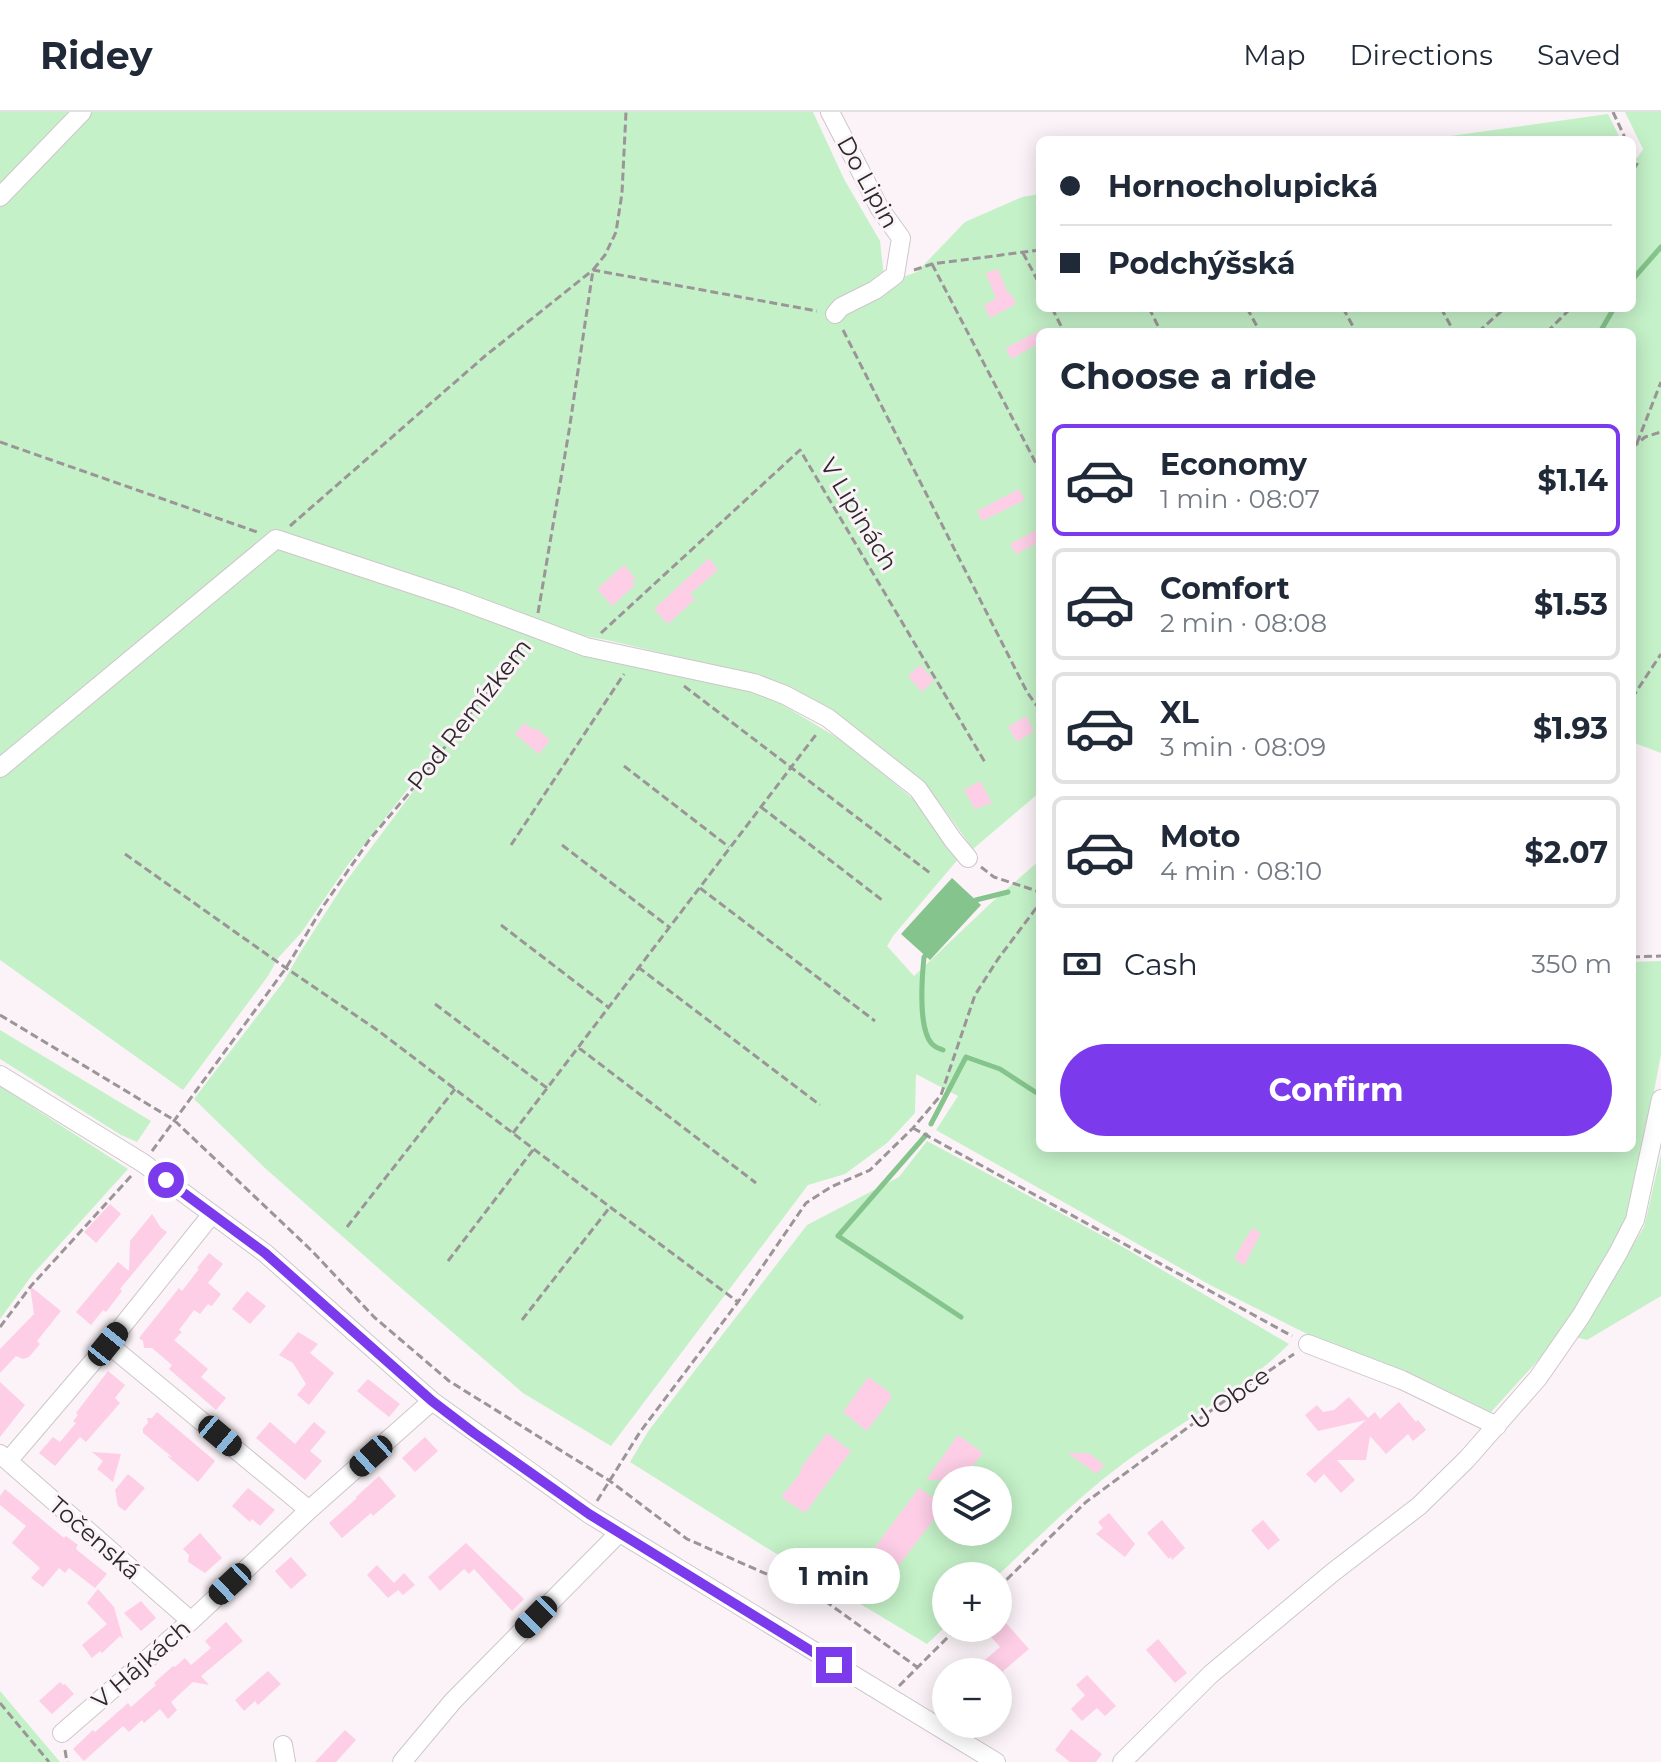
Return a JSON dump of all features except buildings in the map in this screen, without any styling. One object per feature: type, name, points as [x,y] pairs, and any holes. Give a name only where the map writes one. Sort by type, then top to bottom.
[{"type":"street","points":[[0,197],[82,112]]},
{"type":"street","name":"Do Lipin","points":[[830,112],[880,209],[901,238],[895,275],[875,290],[841,307],[835,314]]},
{"type":"street","points":[[0,768],[276,539],[535,627]]},
{"type":"street","name":"Pod Remízkem","points":[[535,627],[586,647],[754,683],[785,695],[828,718],[918,789],[968,858]]},
{"type":"street","points":[[0,1075],[143,1163],[265,1253],[432,1401],[589,1514],[996,1762]]},
{"type":"street","points":[[1122,1762],[1211,1674],[1332,1573],[1419,1506],[1467,1459],[1538,1378],[1581,1316],[1635,1220],[1661,1099]]},
{"type":"street","points":[[4,1458],[108,1344],[212,1214]]},
{"type":"street","points":[[108,1344],[309,1510]]},
{"type":"street","points":[[1308,1344],[1402,1380],[1497,1426]]},
{"type":"street","name":"V Hájkách","points":[[62,1733],[191,1621],[309,1510],[432,1401]]},
{"type":"street","name":"Točenská","points":[[4,1458],[191,1621]]},
{"type":"street","points":[[402,1762],[453,1701],[619,1533]]},
{"type":"path","points":[[0,442],[276,539],[485,356],[593,270],[605,255],[616,232],[622,193],[626,112]]},
{"type":"path","points":[[1613,112],[1624,136]]},
{"type":"path","points":[[904,273],[932,264],[1036,251]]},
{"type":"path","points":[[1023,253],[1036,277]]},
{"type":"path","points":[[932,264],[1036,463]]},
{"type":"path","points":[[593,270],[835,314],[1036,704]]},
{"type":"path","points":[[535,627],[593,270]]},
{"type":"path","points":[[1482,328],[1500,312]]},
{"type":"path","points":[[1551,328],[1567,312]]},
{"type":"path","points":[[1637,443],[1661,382]]},
{"type":"path","points":[[1637,443],[1661,432]]},
{"type":"path","name":"V Lipinách","points":[[586,647],[800,450],[986,764]]},
{"type":"path","name":"Pod Remízkem","points":[[0,1327],[31,1286],[143,1163],[286,968],[324,905],[370,839],[515,658],[535,627]]},
{"type":"path","points":[[1636,692],[1661,654]]},
{"type":"path","points":[[511,845],[635,657]]},
{"type":"path","points":[[681,684],[930,873]]},
{"type":"path","points":[[513,1133],[828,718]]},
{"type":"path","points":[[624,766],[729,847]]},
{"type":"path","points":[[761,807],[882,900]]},
{"type":"path","points":[[562,845],[669,927]]},
{"type":"path","points":[[125,854],[380,1032],[738,1302]]},
{"type":"path","points":[[968,858],[994,877],[1036,891]]},
{"type":"path","points":[[699,887],[875,1021]]},
{"type":"path","points":[[589,1514],[640,1432],[738,1302],[806,1203],[831,1187],[870,1170],[941,1095],[975,995],[1036,908]]},
{"type":"path","points":[[501,925],[608,1007]]},
{"type":"path","points":[[1636,957],[1661,956]]},
{"type":"path","points":[[638,967],[820,1105]]},
{"type":"path","points":[[435,1004],[548,1088]]},
{"type":"path","points":[[0,1015],[174,1120],[312,1251],[374,1317],[449,1381],[610,1481],[687,1539],[821,1598],[917,1667]]},
{"type":"path","points":[[579,1048],[756,1183]]},
{"type":"path","points":[[347,1227],[455,1089]]},
{"type":"path","points":[[913,1128],[1308,1344]]},
{"type":"path","points":[[448,1261],[533,1149]]},
{"type":"path","points":[[522,1320],[610,1207]]},
{"type":"path","name":"U Obce","points":[[1012,1574],[1086,1502],[1308,1344]]},
{"type":"path","points":[[888,1697],[943,1642]]},
{"type":"path","points":[[0,1703],[49,1762]]},
{"type":"shaded area","points":[[0,112],[813,112],[844,179],[880,241],[884,277],[843,299],[917,272],[965,222],[1022,197],[1036,195],[1036,312],[1636,312],[1636,160],[1643,149],[1625,112],[1661,112],[1661,753],[1636,744],[1636,328],[1036,328],[1036,795],[973,849],[939,802],[894,758],[766,678],[607,640],[554,631],[768,696],[846,743],[927,812],[960,857],[887,946],[914,976],[1036,864],[1036,1152],[1636,1152],[1636,962],[1661,961],[1661,1054],[1641,1161],[1622,1233],[1562,1334],[1491,1412],[1429,1382],[1315,1338],[1212,1286],[936,1130],[958,1096],[916,1074],[915,1113],[887,1143],[845,1174],[808,1185],[611,1446],[523,1393],[266,1169],[194,1099],[284,981],[344,884],[424,777],[420,774],[347,866],[301,933],[278,958],[183,1090],[0,960]]},
{"type":"shaded area","points":[[1608,114],[1619,136],[1451,136]]},
{"type":"shaded area","points":[[952,878],[981,905],[930,960],[901,934]]},
{"type":"shaded area","points":[[0,1030],[151,1121],[137,1142],[0,1059]]},
{"type":"shaded area","points":[[0,1086],[128,1169],[33,1274],[0,1319]]},
{"type":"shaded area","points":[[927,1141],[1116,1243],[1289,1344],[1235,1389],[1099,1483],[1012,1562],[932,1562],[932,1639],[927,1644],[630,1462],[649,1430],[807,1225],[899,1177]]},
{"type":"shaded area","points":[[1661,1154],[1661,1296],[1587,1340],[1576,1337],[1644,1227]]},
{"type":"shaded area","points":[[0,1691],[60,1762],[0,1762]]},
{"type":"waterway","points":[[1636,275],[1661,247]]},
{"type":"waterway","points":[[1602,328],[1612,312]]},
{"type":"waterway","points":[[972,905],[976,900],[1008,892]]},
{"type":"waterway","points":[[927,954],[924,957],[923,1015],[928,1037],[932,1044],[943,1050]]},
{"type":"waterway","points":[[966,1057],[1000,1069],[1036,1092]]},
{"type":"waterway","points":[[931,1124],[966,1057]]},
{"type":"waterway","points":[[926,1135],[838,1236],[961,1317]]},
{"type":"route","points":[[166,1180],[265,1253],[432,1401],[474,1433],[589,1514],[834,1665]]}]
